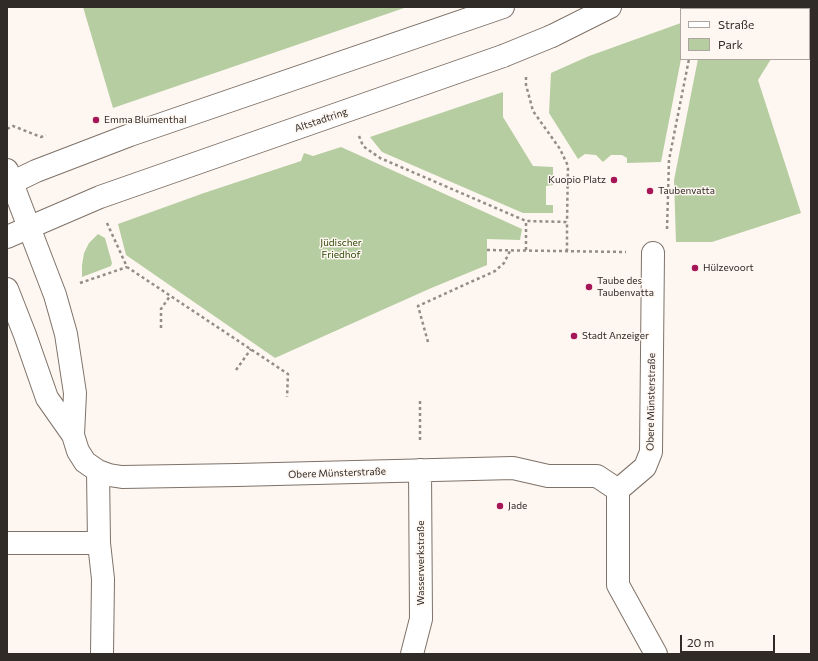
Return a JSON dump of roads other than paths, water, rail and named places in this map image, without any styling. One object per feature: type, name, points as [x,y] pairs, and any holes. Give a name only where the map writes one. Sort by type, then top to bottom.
[{"type":"street","points":[[29,227],[9,179],[36,171],[130,135],[503,7]]},
{"type":"street","name":"Altstadtring","points":[[7,237],[100,197],[503,56],[552,36],[610,7]]},
{"type":"street","name":"Obere Münsterstraße","points":[[29,227],[55,295],[66,334],[75,393],[73,435]]},
{"type":"street","name":"Obere Münsterstraße","points":[[7,289],[25,335],[46,398],[73,435],[78,450],[85,462],[98,471],[109,475],[122,477],[513,468],[548,476],[597,476],[618,490],[645,467],[651,452],[653,253]]},
{"type":"street","name":"Wasserwerkstraße","points":[[412,654],[421,618],[420,470]]},
{"type":"street","points":[[98,471],[98,543],[103,579],[102,654]]},
{"type":"street","points":[[618,490],[618,585],[656,654]]},
{"type":"street","points":[[7,543],[98,543]]},
{"type":"place","name":"Emma Blumenthal","points":[[96,120]]},
{"type":"place","name":"Kuopio Platz","points":[[614,180]]},
{"type":"place","name":"Taubenvatta","points":[[650,191]]},
{"type":"place","name":"Hülzevoort","points":[[695,268]]},
{"type":"place","name":"Taube des Taubenvatta","points":[[589,287]]},
{"type":"place","name":"Stadt Anzeiger","points":[[574,336]]},
{"type":"place","name":"Jade","points":[[500,506]]},
{"type":"park label","name":"Jüdischer Friedhof","points":[[341,248]]}]
